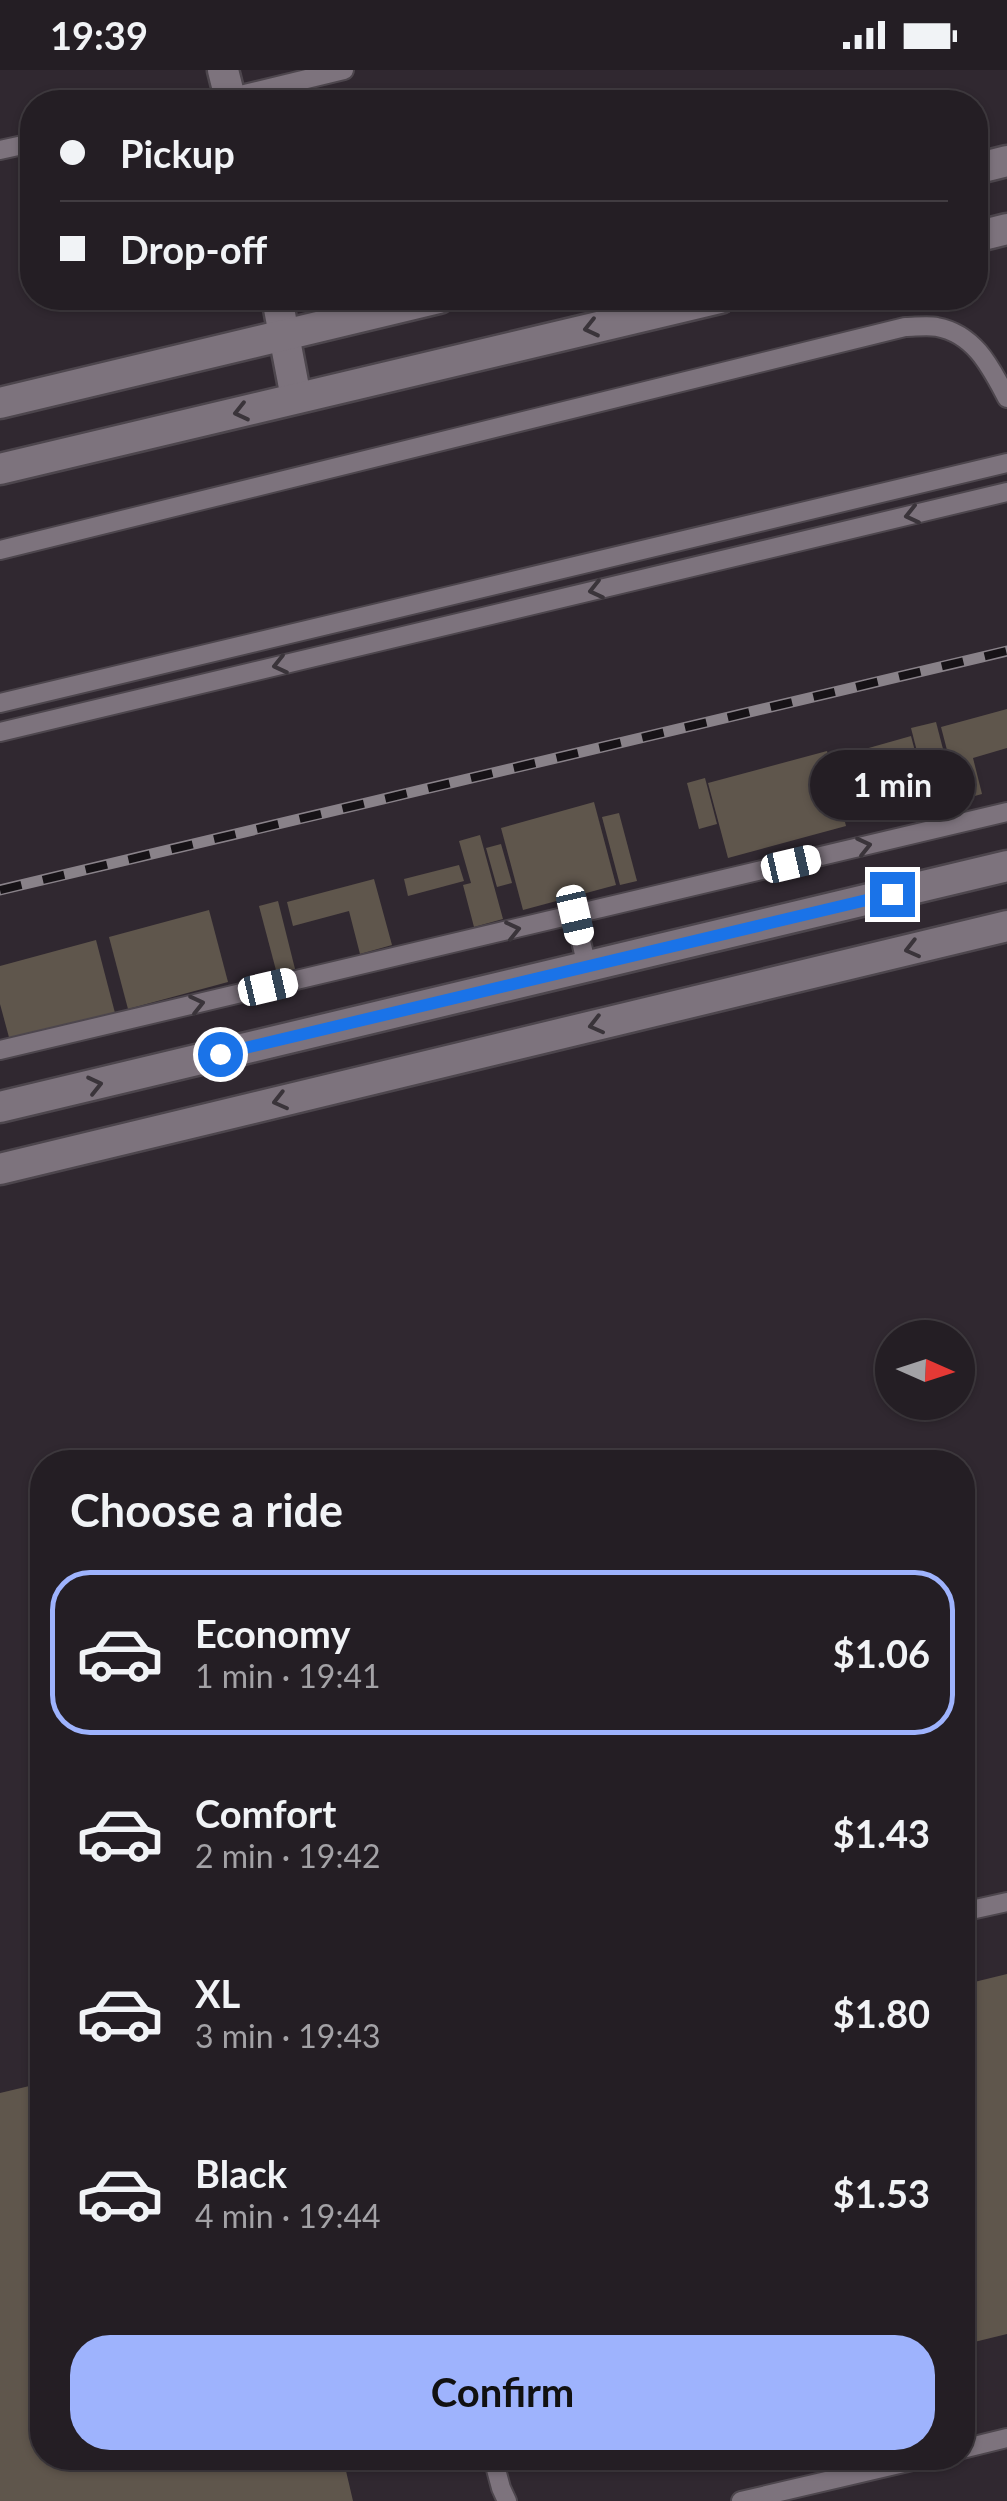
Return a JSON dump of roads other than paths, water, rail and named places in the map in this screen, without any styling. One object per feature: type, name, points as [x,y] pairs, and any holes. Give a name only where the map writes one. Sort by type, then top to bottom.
[{"type":"street","points":[[280,310],[296,398]]},
{"type":"street","points":[[0,403],[388,310]]},
{"type":"street","points":[[0,469],[669,310]]},
{"type":"street","points":[[0,1107],[1007,866]]},
{"type":"street","points":[[0,1169],[1007,926]]},
{"type":"lane","points":[[240,90],[344,70]]},
{"type":"lane","points":[[0,550],[905,328],[937,327],[966,339],[988,362],[1007,398]]},
{"type":"lane","points":[[0,703],[1007,463]]},
{"type":"lane","points":[[0,732],[1007,492]]},
{"type":"lane","points":[[0,1050],[1007,812]]},
{"type":"lane","points":[[575,915],[587,967]]},
{"type":"lane","points":[[975,1909],[1007,1902]]},
{"type":"lane","points":[[975,2445],[1007,2438]]},
{"type":"lane","points":[[497,2470],[507,2501]]},
{"type":"lane","points":[[742,2501],[874,2470]]},
{"type":"railway","points":[[0,890],[1007,651]]}]
